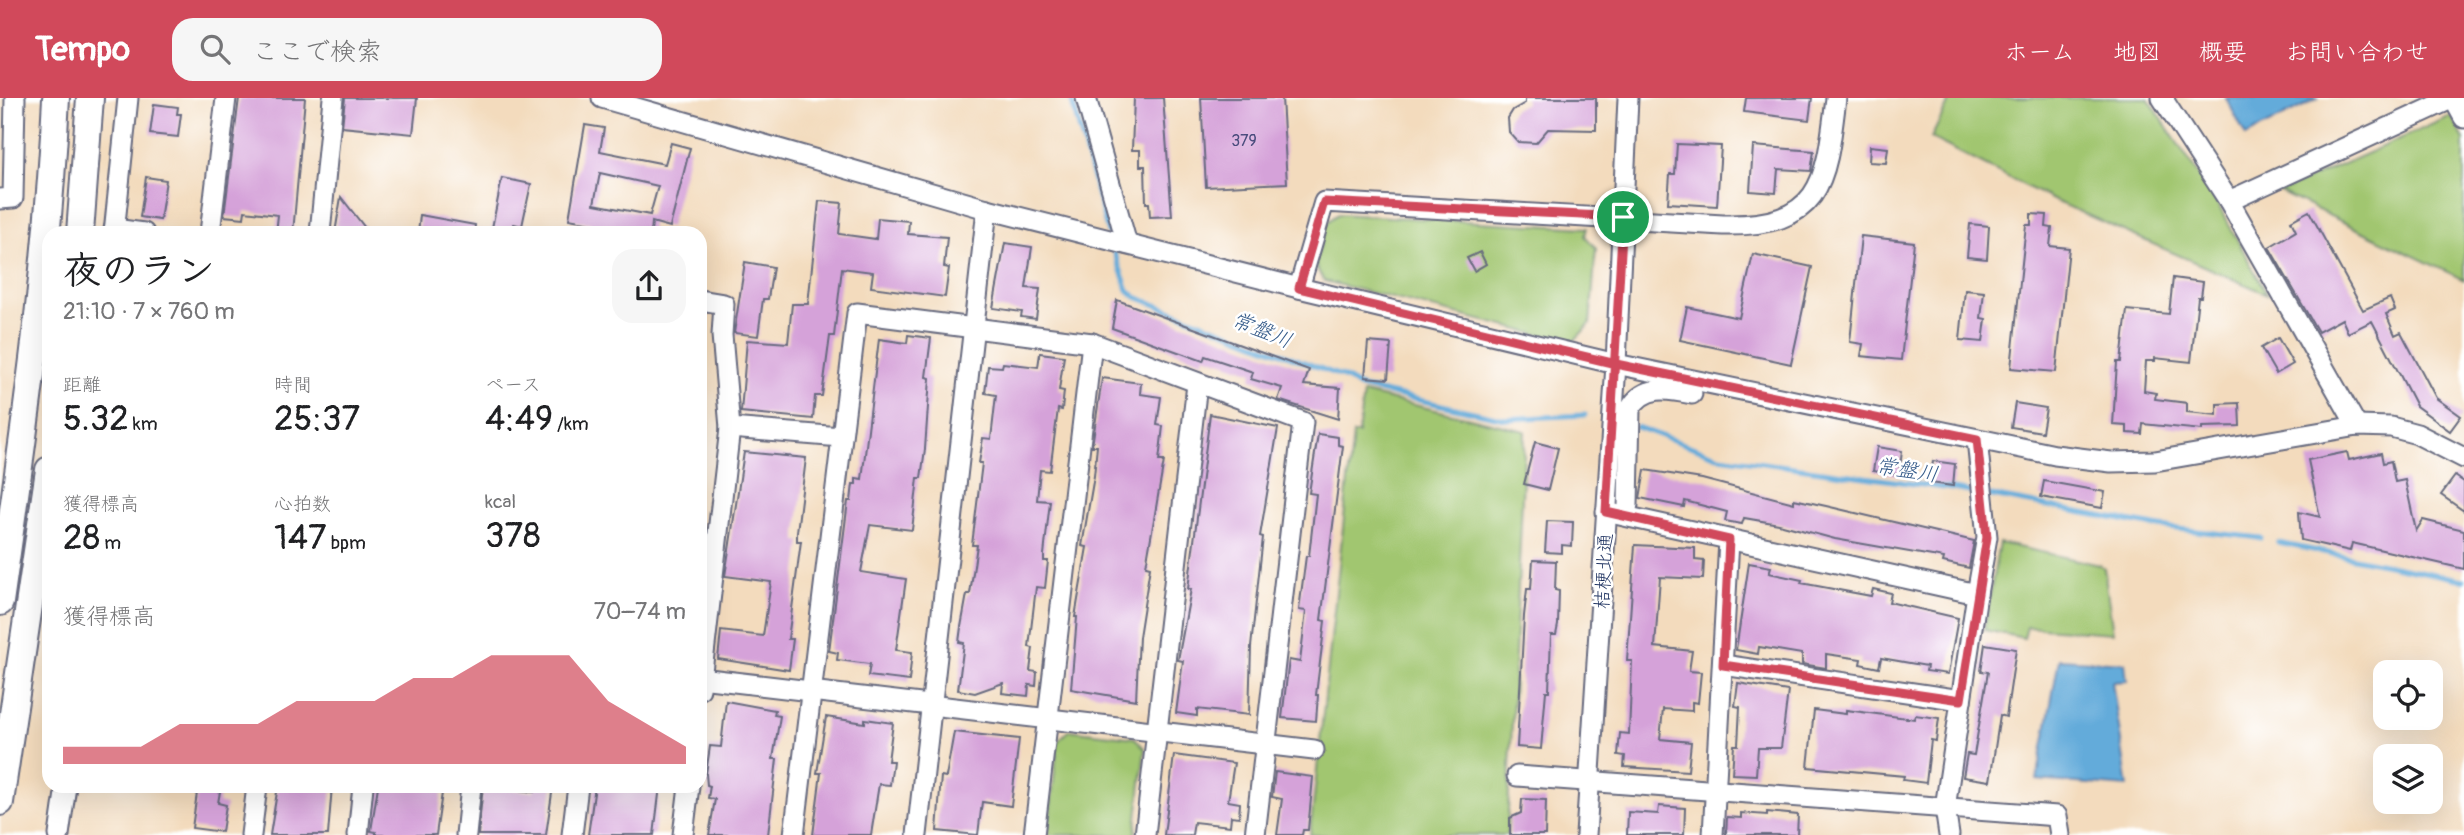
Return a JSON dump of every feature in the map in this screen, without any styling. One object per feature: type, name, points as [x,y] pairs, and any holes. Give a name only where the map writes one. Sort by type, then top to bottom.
[{"type":"highway","points":[[50,226],[56,98]]},
{"type":"highway","points":[[81,226],[92,98]]},
{"type":"highway","points":[[0,602],[42,294]]},
{"type":"highway","points":[[0,802],[42,517]]},
{"type":"street","points":[[0,199],[13,198],[15,98]]},
{"type":"street","points":[[115,226],[128,98]]},
{"type":"street","points":[[211,226],[226,98]]},
{"type":"street","points":[[321,226],[333,98]]},
{"type":"street","points":[[602,98],[657,106],[987,209],[1299,288],[1977,446]]},
{"type":"street","points":[[1086,98],[1121,242]]},
{"type":"street","name":"桔梗北通","points":[[1586,835],[1616,364],[1628,98]]},
{"type":"street","points":[[1299,288],[1324,202],[1752,225],[1771,223],[1787,216],[1808,200],[1822,181],[1829,159],[1836,98]]},
{"type":"street","points":[[2162,98],[2230,201],[2357,426]]},
{"type":"street","points":[[2230,201],[2453,98],[2464,118]]},
{"type":"street","points":[[917,835],[987,209]]},
{"type":"street","points":[[707,301],[724,304],[722,335],[730,428],[707,623]]},
{"type":"street","points":[[793,835],[857,313],[1092,343],[1303,422],[1255,835]]},
{"type":"street","points":[[1034,835],[1092,343]]},
{"type":"street","points":[[1145,835],[1197,384]]},
{"type":"street","points":[[1628,505],[1630,409],[1643,394],[1654,389],[1668,389],[1977,446],[2111,462],[2155,461],[2357,426],[2391,427],[2417,434],[2464,458]]},
{"type":"street","points":[[730,428],[841,437]]},
{"type":"street","points":[[1949,835],[1945,808],[1987,537],[1977,446]]},
{"type":"street","points":[[1606,512],[1977,594]]},
{"type":"street","points":[[1713,835],[1729,540]]},
{"type":"street","points":[[1723,665],[1961,700]]},
{"type":"street","points":[[707,683],[932,705],[1314,750]]},
{"type":"street","points":[[1517,776],[2057,816],[2060,835]]},
{"type":"street","points":[[59,835],[65,793]]},
{"type":"street","points":[[251,835],[256,793]]},
{"type":"street","points":[[358,835],[362,793]]},
{"type":"street","points":[[466,835],[470,793]]},
{"type":"street","points":[[572,835],[577,793]]},
{"type":"street","points":[[683,835],[687,793]]},
{"type":"green space","points":[[1951,98],[2148,98],[2218,205],[2267,294],[2055,201],[1931,138]]},
{"type":"green space","points":[[2451,116],[2464,139],[2464,280],[2280,192]]},
{"type":"green space","points":[[1338,214],[1587,228],[1585,236],[1596,248],[1590,324],[1572,343],[1324,281],[1315,265],[1326,223]]},
{"type":"green space","points":[[1363,393],[1525,431],[1507,835],[1310,835],[1353,434],[1358,434]]},
{"type":"green space","points":[[1999,543],[2104,568],[2113,633],[2027,627],[2024,638],[1984,630]]},
{"type":"green space","points":[[1069,730],[1135,738],[1145,749],[1135,835],[1048,835],[1058,741]]},
{"type":"water","points":[[2226,98],[2319,98],[2246,136]]},
{"type":"water","points":[[2059,659],[2125,663],[2127,681],[2112,682],[2128,787],[2037,780]]},
{"type":"building","points":[[239,98],[305,98],[294,226],[277,226],[278,215],[245,211],[244,218],[224,216]]},
{"type":"building","points":[[345,98],[417,98],[413,134],[342,127]]},
{"type":"building","points":[[1134,98],[1163,98],[1172,216],[1150,217],[1149,203],[1146,203],[1145,166],[1140,166],[1140,150],[1132,150]]},
{"type":"building","points":[[1201,98],[1282,98],[1287,183],[1206,187]]},
{"type":"building","points":[[1525,98],[1596,98],[1596,130],[1548,129],[1536,143],[1518,142],[1509,132],[1508,118],[1513,110],[1525,103]]},
{"type":"building","points":[[1746,98],[1812,98],[1809,120],[1744,112]]},
{"type":"building","points":[[154,104],[178,107],[177,114],[181,114],[178,137],[150,134]]},
{"type":"building","points":[[585,125],[604,128],[600,151],[665,164],[671,143],[690,148],[670,226],[652,222],[652,226],[590,226],[591,223],[569,219]],"holes":[[[600,173],[658,186],[650,215],[594,204]]]},
{"type":"building","points":[[1677,144],[1721,146],[1717,206],[1668,203],[1670,174],[1675,174]]},
{"type":"building","points":[[1753,146],[1814,151],[1811,171],[1778,169],[1776,193],[1750,191]]},
{"type":"building","points":[[1870,146],[1888,148],[1886,163],[1869,162]]},
{"type":"building","points":[[146,177],[166,180],[160,220],[140,217]]},
{"type":"building","points":[[502,178],[531,184],[522,226],[492,226]]},
{"type":"building","points":[[341,197],[364,226],[336,226]]},
{"type":"building","points":[[819,201],[842,203],[839,234],[876,239],[878,218],[909,221],[908,234],[947,237],[944,267],[949,268],[945,297],[871,287],[873,272],[842,268],[834,336],[830,336],[822,396],[815,396],[813,419],[741,412],[747,340],[788,343],[792,304],[808,304]]},
{"type":"building","points":[[2309,211],[2363,310],[2390,298],[2395,310],[2386,314],[2395,335],[2401,332],[2436,398],[2461,416],[2450,431],[2416,406],[2372,321],[2348,333],[2342,319],[2318,332],[2269,247],[2296,231],[2291,221]]},
{"type":"building","points":[[2031,214],[2047,215],[2046,227],[2052,228],[2050,246],[2069,248],[2056,372],[2011,368],[2026,225],[2031,225]]},
{"type":"building","points":[[420,215],[475,225],[475,226],[419,226]]},
{"type":"building","points":[[1970,224],[1989,226],[1987,259],[1967,257]]},
{"type":"building","points":[[1861,236],[1914,242],[1901,360],[1861,356],[1863,344],[1850,342]]},
{"type":"building","points":[[1005,243],[1032,247],[1026,288],[1040,289],[1036,319],[1021,317],[1022,312],[993,308]]},
{"type":"building","points":[[1480,252],[1486,264],[1474,271],[1467,258]]},
{"type":"building","points":[[1753,254],[1812,267],[1791,364],[1680,340],[1687,307],[1739,318]]},
{"type":"building","points":[[745,262],[773,267],[768,299],[763,299],[758,336],[734,333]]},
{"type":"building","points":[[2173,278],[2203,282],[2201,297],[2198,297],[2191,362],[2155,358],[2155,361],[2146,361],[2144,391],[2156,393],[2155,399],[2187,403],[2187,412],[2217,415],[2217,404],[2239,403],[2240,426],[2202,427],[2202,430],[2143,424],[2142,434],[2127,433],[2127,426],[2113,425],[2117,362],[2121,362],[2127,310],[2169,314]]},
{"type":"building","points":[[1965,290],[1984,292],[1981,318],[1986,319],[1983,342],[1960,340]]},
{"type":"building","points":[[1117,300],[1309,370],[1304,385],[1340,388],[1338,419],[1278,400],[1282,388],[1251,379],[1253,372],[1205,356],[1203,361],[1112,328]]},
{"type":"building","points":[[908,335],[931,338],[926,377],[930,378],[925,449],[921,478],[918,478],[912,530],[870,525],[861,572],[906,579],[896,650],[912,652],[909,681],[868,676],[870,664],[837,660],[838,653],[829,651],[848,501],[851,501],[856,478],[862,479],[879,339],[907,343]]},
{"type":"building","points":[[2278,338],[2293,364],[2276,374],[2261,348]]},
{"type":"building","points":[[1368,342],[1391,344],[1388,379],[1365,377]]},
{"type":"building","points":[[1040,353],[1064,356],[1059,390],[1064,391],[1062,410],[1058,409],[1050,471],[1040,470],[1037,500],[1050,501],[1044,555],[1044,561],[1048,561],[1045,588],[1036,587],[1029,647],[1033,648],[1030,671],[1037,672],[1036,686],[1029,685],[1028,696],[1002,693],[1003,683],[975,693],[958,690],[964,643],[959,642],[977,545],[972,545],[982,463],[979,463],[983,438],[991,439],[996,395],[985,393],[988,366],[1002,367],[1003,363],[1038,367]]},
{"type":"building","points":[[1102,378],[1141,383],[1140,394],[1161,397],[1157,425],[1163,426],[1159,461],[1164,461],[1146,566],[1150,567],[1139,637],[1136,700],[1071,689],[1075,617],[1087,547],[1082,546],[1094,476],[1097,446],[1092,446]]},
{"type":"building","points":[[2015,403],[2046,408],[2042,432],[2011,427]]},
{"type":"building","points":[[1210,414],[1278,428],[1260,536],[1263,537],[1251,647],[1249,715],[1197,709],[1197,716],[1176,713],[1183,661],[1178,660],[1191,589],[1188,589]]},
{"type":"building","points":[[1318,434],[1338,437],[1338,445],[1343,446],[1321,620],[1325,621],[1316,695],[1316,721],[1282,718],[1289,660],[1300,662],[1306,611],[1299,610],[1316,494],[1309,493]]},
{"type":"building","points":[[1535,442],[1558,448],[1548,490],[1524,484]]},
{"type":"building","points":[[1877,447],[1902,451],[1899,475],[1873,471]]},
{"type":"building","points":[[744,452],[806,458],[797,532],[797,541],[801,541],[788,639],[793,639],[789,670],[718,659],[721,631],[763,636],[771,582],[725,576]]},
{"type":"building","points":[[2347,452],[2349,460],[2381,453],[2383,463],[2391,461],[2395,482],[2405,480],[2416,531],[2423,520],[2464,530],[2464,569],[2352,543],[2350,551],[2301,540],[2299,512],[2320,517],[2308,460]]},
{"type":"building","points":[[1933,461],[1955,464],[1953,486],[1930,483]]},
{"type":"building","points":[[1645,470],[1702,479],[1794,503],[1794,499],[1974,541],[1969,568],[1943,562],[1944,558],[1835,539],[1779,524],[1744,518],[1742,524],[1725,521],[1727,512],[1685,501],[1684,507],[1640,498]]},
{"type":"building","points":[[2455,476],[2464,482],[2464,511],[2441,495]]},
{"type":"building","points":[[2044,481],[2105,492],[2102,508],[2041,497]]},
{"type":"building","points":[[1547,521],[1573,522],[1572,546],[1562,545],[1562,553],[1545,552]]},
{"type":"building","points":[[1635,545],[1695,548],[1695,560],[1704,561],[1703,579],[1660,577],[1655,647],[1692,651],[1689,671],[1701,672],[1698,703],[1692,702],[1692,711],[1663,709],[1660,739],[1691,742],[1688,771],[1624,767],[1625,756],[1618,755],[1620,733],[1629,734],[1632,661],[1627,661]]},
{"type":"building","points":[[1533,560],[1556,561],[1555,590],[1559,591],[1558,625],[1556,635],[1551,635],[1549,691],[1546,691],[1541,749],[1517,747],[1524,616],[1527,589],[1531,589]]},
{"type":"building","points":[[1749,563],[1771,567],[1769,573],[1802,580],[1801,583],[1871,596],[1873,589],[1891,593],[1889,602],[1958,618],[1948,674],[1926,671],[1927,666],[1881,658],[1879,668],[1860,664],[1861,659],[1826,654],[1826,668],[1802,664],[1802,654],[1759,647],[1758,654],[1736,650]]},
{"type":"building","points":[[1985,644],[2016,649],[2006,717],[2000,715],[1990,781],[1963,777],[1967,754],[1974,755],[1988,672],[1981,671]]},
{"type":"building","points":[[1738,683],[1788,691],[1781,748],[1758,748],[1756,775],[1732,774],[1734,745],[1738,745],[1740,707],[1735,706]]},
{"type":"building","points":[[726,701],[775,710],[774,715],[780,716],[773,759],[777,759],[768,835],[709,835],[715,799],[708,798],[710,786],[707,785],[707,767],[710,746],[721,747]]},
{"type":"building","points":[[1814,710],[1846,714],[1846,710],[1914,719],[1915,715],[1939,718],[1936,741],[1931,740],[1926,783],[1903,780],[1904,776],[1808,767]]},
{"type":"building","points":[[826,717],[865,723],[865,719],[893,723],[888,761],[893,761],[890,785],[879,784],[871,835],[813,835],[821,773],[817,773]]},
{"type":"building","points":[[954,732],[1019,739],[1011,806],[982,802],[978,835],[937,831],[941,776],[946,777]]},
{"type":"building","points":[[1174,755],[1234,763],[1228,801],[1240,803],[1239,817],[1231,816],[1230,826],[1194,822],[1192,835],[1164,835]]},
{"type":"building","points":[[1275,772],[1313,777],[1308,830],[1303,830],[1302,835],[1277,835],[1282,799],[1272,797]]},
{"type":"building","points":[[197,793],[220,793],[218,803],[226,805],[222,832],[192,828]]},
{"type":"building","points":[[277,793],[331,793],[328,835],[270,835]]},
{"type":"building","points":[[377,793],[442,793],[436,835],[376,835],[376,832],[371,831]]},
{"type":"building","points":[[482,793],[552,793],[546,835],[478,835]]},
{"type":"building","points":[[594,793],[659,793],[654,835],[588,835]]},
{"type":"building","points":[[1522,799],[1546,800],[1545,835],[1510,835],[1510,818],[1521,813]]},
{"type":"building","points":[[1659,806],[1685,808],[1684,835],[1627,835],[1628,812],[1658,814]]},
{"type":"building","points":[[1767,812],[1798,815],[1797,835],[1726,835],[1727,817],[1741,818],[1741,813],[1767,815]]},
{"type":"waterway","name":"常盤川","points":[[1071,98],[1108,233]]},
{"type":"waterway","name":"常盤川","points":[[1112,246],[1128,290],[1136,297],[1343,377],[1360,387],[1505,419],[1585,415]]},
{"type":"waterway","name":"常盤川","points":[[1637,427],[1720,457],[1959,490],[2160,527],[2261,538]]},
{"type":"waterway","name":"常盤川","points":[[2278,543],[2464,580]]},
{"type":"route","points":[[1623,217],[1324,202],[1299,288],[1616,364],[1977,439],[1987,537],[1961,700],[1723,665],[1729,540],[1606,512],[1616,364],[1623,217]]}]
